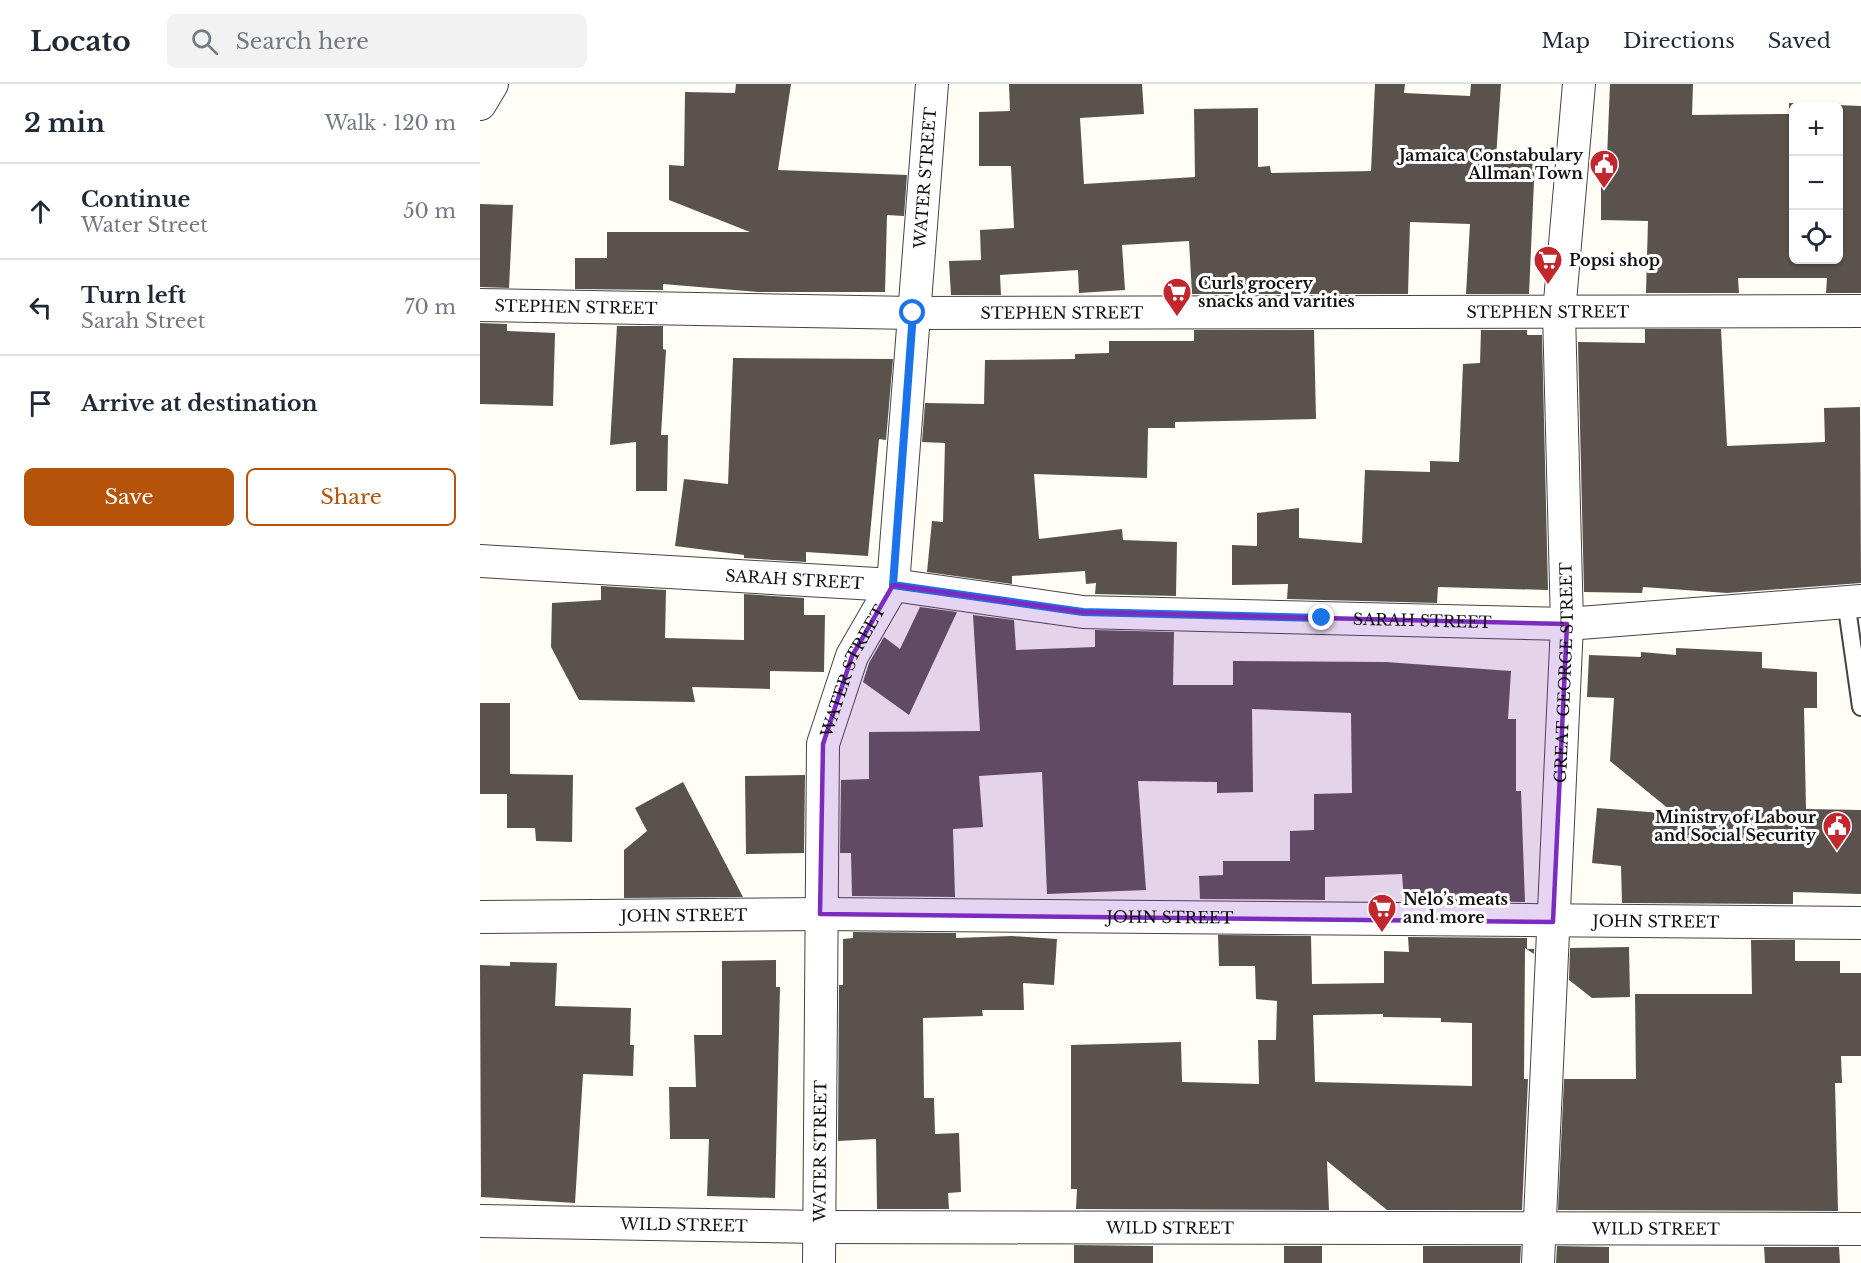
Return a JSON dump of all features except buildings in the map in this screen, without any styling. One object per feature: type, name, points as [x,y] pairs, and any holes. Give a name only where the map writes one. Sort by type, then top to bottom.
[{"type":"street","points":[[480,104],[492,84]]},
{"type":"street","name":"WATER STREET","points":[[819,1263],[823,744],[852,656],[893,585],[932,84]]},
{"type":"street","name":"GREAT GEORGE STREET","points":[[1538,1263],[1567,624],[1559,313],[1579,84]]},
{"type":"street","name":"STEPHEN STREET","points":[[480,305],[913,313],[1861,311]]},
{"type":"street","name":"SARAH STREET","points":[[480,561],[893,585],[1083,612],[1567,624],[1853,601]]},
{"type":"street","name":"JOHN STREET","points":[[480,917],[820,914],[1861,923]]},
{"type":"street","name":"WILD STREET","points":[[480,1221],[821,1227],[1861,1229]]},
{"type":"lane","points":[[1853,601],[1861,705]]},
{"type":"highlighted area","points":[[893,585],[1083,612],[1567,624],[1553,922],[820,914],[823,744],[852,656]]},
{"type":"place","name":"Jamaica Constabulary Allman Town","points":[[1604,190]]},
{"type":"place","name":"Popsi shop","points":[[1548,286]]},
{"type":"place","name":"Curls grocery snacks and varities","points":[[1177,318]]},
{"type":"place","name":"Ministry of Labour and Social Security","points":[[1837,852]]},
{"type":"place","name":"Nelo’s meats and more","points":[[1382,934]]},
{"type":"route","points":[[913,313],[893,585],[1083,612],[1322,618]]}]
